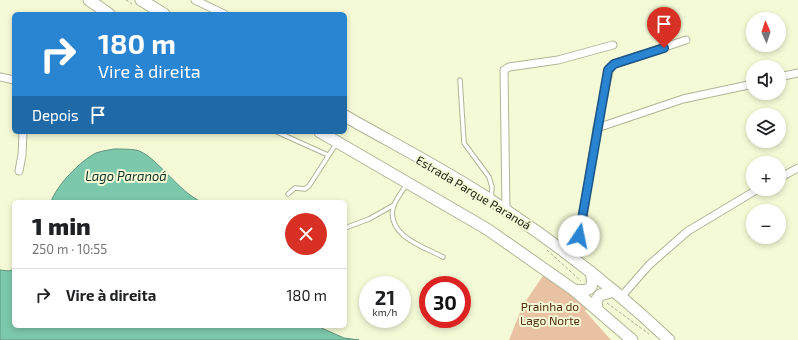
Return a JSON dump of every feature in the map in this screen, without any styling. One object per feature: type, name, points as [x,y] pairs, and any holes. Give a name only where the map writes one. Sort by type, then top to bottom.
[{"type":"main road","points":[[89,0],[106,12]]},
{"type":"main road","points":[[141,0],[161,12]]},
{"type":"main road","name":"Estrada Parque Paranoá","points":[[347,117],[506,210],[591,272],[669,340]]},
{"type":"main road","name":"Estrada Parque Paranoá","points":[[323,134],[487,229],[574,290],[632,340]]},
{"type":"main road","points":[[574,290],[585,292],[590,289],[593,283],[591,272]]},
{"type":"main road","points":[[596,309],[598,297],[606,292],[618,294]]},
{"type":"street","points":[[194,0],[220,12]]},
{"type":"street","points":[[567,254],[576,242],[581,228],[610,67],[614,64],[686,40]]},
{"type":"street","points":[[506,210],[504,70],[509,67],[558,60],[613,45]]},
{"type":"street","points":[[786,76],[798,73]]},
{"type":"street","points":[[0,77],[12,80]]},
{"type":"street","points":[[598,128],[684,99],[746,86]]},
{"type":"street","points":[[19,171],[22,155],[23,134]]},
{"type":"street","points":[[786,174],[798,168]]},
{"type":"street","points":[[618,294],[648,265],[688,231],[746,196]]},
{"type":"lane","points":[[460,80],[464,143],[489,177],[492,187],[491,200]]},
{"type":"lane","points":[[281,134],[328,155]]},
{"type":"lane","points":[[288,194],[295,188],[305,189],[309,186],[337,142]]},
{"type":"lane","points":[[347,227],[394,205],[408,182]]},
{"type":"lane","points":[[394,205],[394,219],[398,231],[443,257]]},
{"type":"path","points":[[543,247],[590,289]]},
{"type":"path","points":[[598,297],[652,337]]},
{"type":"green space","name":"Prainha do Lago Norte","points":[[545,273],[587,308],[585,311],[611,340],[509,340],[523,305]]},
{"type":"water","name":"Lago Paranoá","points":[[128,149],[143,153],[185,191],[198,200],[52,200],[69,174],[90,157],[103,151]]},
{"type":"water","points":[[0,270],[12,270],[12,328],[322,328],[344,338],[359,340],[0,340]]},
{"type":"route","points":[[579,236],[608,70],[614,64],[664,48]]}]
